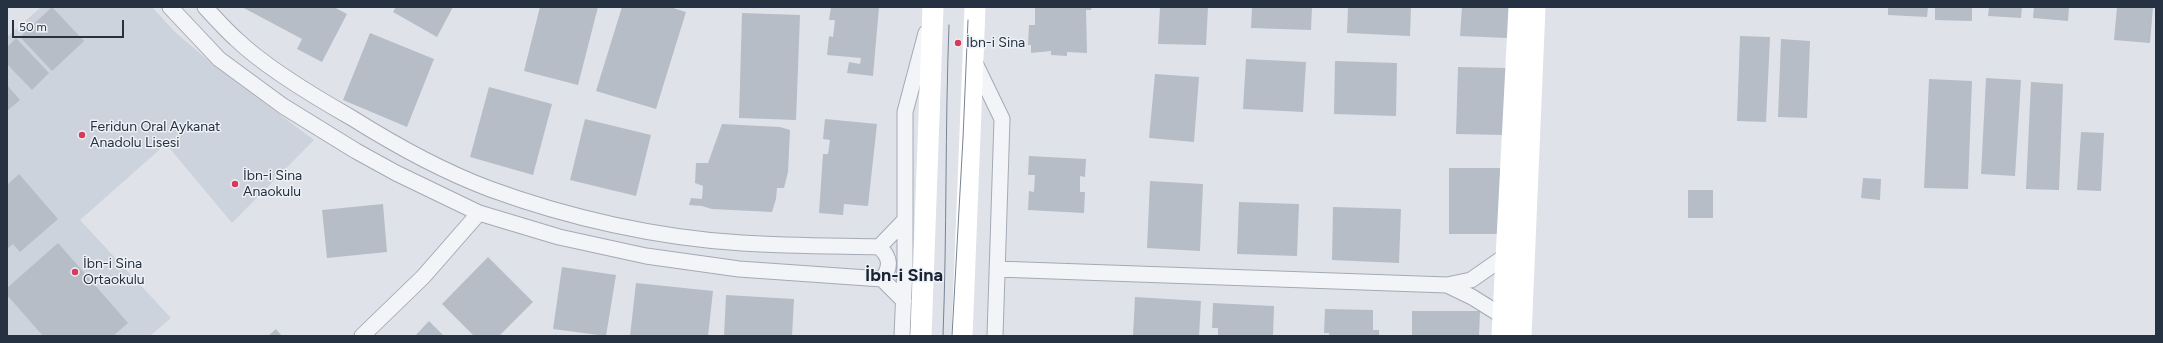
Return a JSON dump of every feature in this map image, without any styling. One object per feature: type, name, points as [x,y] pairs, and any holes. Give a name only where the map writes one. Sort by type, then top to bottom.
[{"type":"main road","points":[[921,336],[933,7]]},
{"type":"main road","points":[[962,336],[975,7]]},
{"type":"main road","points":[[1503,327],[1519,7]]},
{"type":"main road","points":[[1522,336],[1535,7]]},
{"type":"street","points":[[170,7],[219,59],[283,106],[356,151],[396,173],[479,212],[559,237],[646,256],[739,269],[882,279],[904,302]]},
{"type":"street","points":[[205,7],[236,40],[330,105],[408,150],[489,188],[559,210],[605,222],[688,237],[741,243],[879,247],[884,251],[889,262],[889,268],[882,279]]},
{"type":"street","points":[[902,336],[904,302],[905,112],[933,7]]},
{"type":"street","points":[[972,57],[1002,119],[995,336]]},
{"type":"street","points":[[362,336],[423,277],[479,212]]},
{"type":"street","points":[[879,247],[905,220]]},
{"type":"street","points":[[997,269],[1447,285],[1471,280],[1507,255]]},
{"type":"street","points":[[1447,285],[1472,297],[1503,327]]},
{"type":"shaded area","points":[[41,7],[152,7],[175,32],[216,67],[314,140],[232,223],[166,144],[80,220],[171,318],[150,336],[7,336],[7,37]]},
{"type":"building","points":[[52,7],[84,41],[52,71],[20,37]]},
{"type":"building","points":[[242,7],[334,7],[347,14],[322,62],[297,49],[302,39]]},
{"type":"building","points":[[396,7],[453,7],[437,37],[393,12]]},
{"type":"building","points":[[540,7],[598,7],[578,85],[524,71]]},
{"type":"building","points":[[622,7],[670,7],[686,12],[656,109],[596,91]]},
{"type":"building","points":[[831,7],[879,7],[873,76],[847,73],[849,62],[860,64],[861,58],[827,55],[829,36],[833,37],[835,20],[829,20]]},
{"type":"building","points":[[1035,7],[1092,7],[1091,10],[1086,10],[1087,53],[1067,52],[1067,56],[1051,55],[1051,51],[1031,53],[1031,45],[1028,45],[1029,25],[1035,25]]},
{"type":"building","points":[[1160,7],[1208,7],[1206,45],[1158,44]]},
{"type":"building","points":[[1252,7],[1312,7],[1311,30],[1251,28]]},
{"type":"building","points":[[1348,7],[1411,7],[1410,36],[1347,33]]},
{"type":"building","points":[[1462,7],[1510,7],[1508,38],[1460,36]]},
{"type":"building","points":[[1888,7],[1928,7],[1927,17],[1888,15]]},
{"type":"building","points":[[1935,7],[1972,7],[1972,21],[1935,20]]},
{"type":"building","points":[[1989,7],[2022,7],[2021,18],[1988,16]]},
{"type":"building","points":[[2034,7],[2069,7],[2068,21],[2033,18]]},
{"type":"building","points":[[2117,7],[2153,7],[2150,43],[2114,40]]},
{"type":"building","points":[[742,13],[800,15],[796,120],[739,118]]},
{"type":"building","points":[[370,33],[434,59],[407,127],[343,100]]},
{"type":"building","points":[[1740,36],[1770,37],[1766,122],[1737,121]]},
{"type":"building","points":[[16,38],[49,73],[32,90],[7,64],[7,47]]},
{"type":"building","points":[[1781,39],[1810,41],[1807,118],[1778,117]]},
{"type":"building","points":[[1246,59],[1306,62],[1303,112],[1243,109]]},
{"type":"building","points":[[1335,61],[1397,63],[1396,116],[1334,114]]},
{"type":"building","points":[[1458,67],[1506,68],[1505,135],[1456,134]]},
{"type":"building","points":[[1155,74],[1199,77],[1194,142],[1149,138]]},
{"type":"building","points":[[1986,78],[2021,80],[2015,176],[1981,174]]},
{"type":"building","points":[[1929,79],[1972,81],[1968,189],[1924,188]]},
{"type":"building","points":[[2031,82],[2063,84],[2059,190],[2026,189]]},
{"type":"building","points":[[7,85],[20,100],[7,111]]},
{"type":"building","points":[[489,87],[552,104],[533,175],[470,157]]},
{"type":"building","points":[[585,119],[651,135],[636,196],[570,180]]},
{"type":"building","points":[[825,119],[877,124],[868,206],[844,204],[843,215],[819,213],[823,154],[828,154],[830,140],[823,139]]},
{"type":"building","points":[[722,124],[780,127],[790,130],[788,172],[784,188],[777,188],[776,199],[772,212],[712,209],[702,206],[689,205],[691,198],[702,199],[703,186],[695,183],[696,163],[708,163]]},
{"type":"building","points":[[2081,132],[2104,133],[2101,191],[2077,190]]},
{"type":"building","points":[[1029,156],[1086,159],[1085,177],[1080,176],[1080,192],[1085,192],[1084,213],[1028,210],[1029,191],[1034,192],[1035,175],[1028,175]]},
{"type":"building","points":[[1449,168],[1500,168],[1500,234],[1449,234]]},
{"type":"building","points":[[19,174],[58,219],[20,252],[13,244],[7,249],[7,185]]},
{"type":"building","points":[[1863,178],[1881,179],[1880,200],[1861,198]]},
{"type":"building","points":[[1150,181],[1203,184],[1200,251],[1147,248]]},
{"type":"building","points":[[1688,190],[1713,190],[1713,218],[1688,218]]},
{"type":"building","points":[[1239,202],[1299,204],[1297,256],[1237,254]]},
{"type":"building","points":[[383,204],[387,252],[327,258],[322,210]]},
{"type":"building","points":[[1333,207],[1401,209],[1399,263],[1332,260]]},
{"type":"building","points":[[58,243],[128,323],[113,336],[43,336],[7,295],[7,288]]},
{"type":"building","points":[[488,257],[533,302],[499,336],[474,336],[442,304]]},
{"type":"building","points":[[562,267],[616,275],[606,336],[553,329]]},
{"type":"building","points":[[636,283],[713,291],[708,336],[630,336]]},
{"type":"building","points":[[726,295],[794,299],[792,336],[724,336]]},
{"type":"building","points":[[1135,297],[1201,301],[1199,336],[1133,336]]},
{"type":"building","points":[[1213,303],[1274,306],[1273,336],[1218,336],[1218,328],[1212,328]]},
{"type":"building","points":[[1325,309],[1373,310],[1373,330],[1379,330],[1379,336],[1329,336],[1329,333],[1324,333]]},
{"type":"building","points":[[1412,311],[1480,311],[1479,336],[1412,336]]},
{"type":"building","points":[[429,321],[444,336],[415,336]]},
{"type":"building","points":[[276,329],[282,336],[268,336]]},
{"type":"tram line","points":[[952,336],[968,20]]},
{"type":"tram line","points":[[943,336],[949,25]]},
{"type":"place","name":"İbn-i Sina","points":[[958,43]]},
{"type":"place","name":"Feridun Oral Aykanat Anadolu Lisesi","points":[[82,135]]},
{"type":"place","name":"İbn-i Sina Anaokulu","points":[[235,184]]},
{"type":"place","name":"İbn-i Sina Ortaokulu","points":[[75,272]]},
{"type":"district","name":"İbn-i Sina","points":[[904,276]]}]
